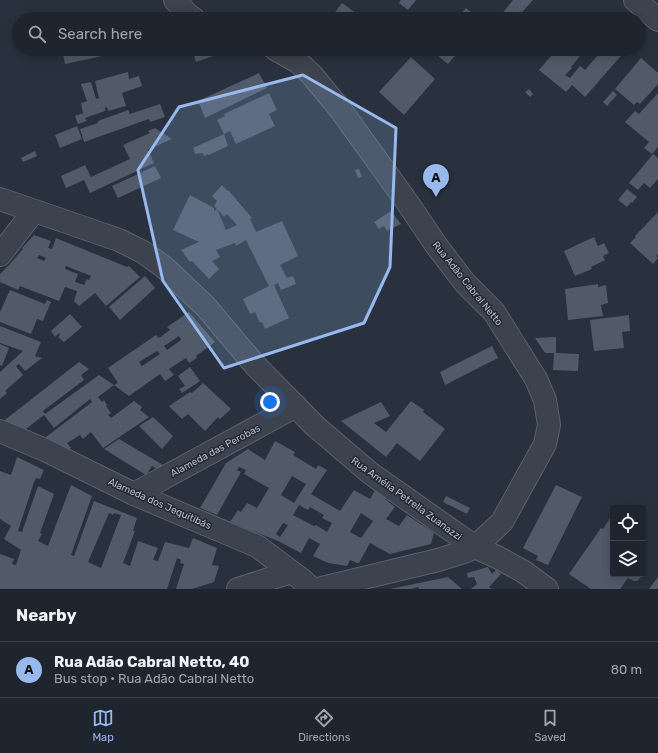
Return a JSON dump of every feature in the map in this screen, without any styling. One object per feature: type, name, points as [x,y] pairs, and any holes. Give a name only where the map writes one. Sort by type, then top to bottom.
[{"type":"street","points":[[175,0],[185,12]]},
{"type":"street","points":[[635,0],[658,20]]},
{"type":"street","name":"Rua Adão Cabral Netto","points":[[287,56],[298,62],[311,74],[340,110],[407,202],[436,245],[465,283],[494,312],[536,379],[545,400],[549,425],[545,444],[502,522],[475,547],[438,560],[318,589]]},
{"type":"street","name":"Rua Amélia Petrella Zuanazzi","points":[[0,199],[119,240],[144,252],[164,267],[206,307],[254,364],[314,425],[370,473],[475,547],[497,556],[524,572],[547,589]]},
{"type":"street","points":[[0,255],[34,211]]},
{"type":"street","name":"Alameda das Perobas","points":[[134,494],[296,406]]},
{"type":"street","name":"Alameda dos Jequitibás","points":[[0,432],[45,450],[134,494],[257,546],[312,589]]},
{"type":"street","points":[[238,589],[291,572]]},
{"type":"highlighted area","points":[[303,75],[396,128],[390,267],[364,323],[224,368],[163,281],[138,170],[179,107]]},
{"type":"building","points":[[401,0],[416,0],[408,10],[399,3]]},
{"type":"building","points":[[513,0],[533,0],[522,12],[504,12]]},
{"type":"building","points":[[342,3],[354,12],[335,12]]},
{"type":"building","points":[[466,8],[471,12],[462,12]]},
{"type":"building","points":[[63,56],[102,56],[65,64]]},
{"type":"building","points":[[194,56],[213,56],[196,62]]},
{"type":"building","points":[[438,56],[455,56],[448,64]]},
{"type":"building","points":[[551,56],[580,56],[571,67],[572,68],[565,75],[570,78],[580,66],[585,70],[597,56],[621,56],[585,97],[572,85],[566,92],[539,70]]},
{"type":"building","points":[[411,57],[435,79],[404,115],[379,92]]},
{"type":"building","points":[[641,58],[658,73],[658,84],[640,104],[637,102],[634,105],[615,89]]},
{"type":"building","points":[[128,72],[129,79],[139,76],[142,86],[122,93],[126,106],[108,111],[107,107],[105,108],[105,111],[85,118],[87,121],[78,124],[75,116],[83,113],[81,103],[87,101],[81,84],[91,82],[96,99],[99,98],[95,81]]},
{"type":"building","points":[[259,73],[267,88],[205,118],[198,101]]},
{"type":"building","points":[[529,89],[533,94],[530,97],[525,92]]},
{"type":"building","points":[[613,91],[617,95],[607,106],[603,102]]},
{"type":"building","points":[[269,93],[277,110],[269,114],[275,126],[236,144],[230,131],[224,134],[217,120],[225,116],[224,114]]},
{"type":"building","points":[[658,93],[658,147],[652,154],[644,148],[649,142],[625,122],[635,111],[639,114]]},
{"type":"building","points":[[160,104],[165,117],[150,122],[149,119],[84,142],[80,129],[128,110],[130,114]]},
{"type":"building","points":[[77,126],[82,139],[60,148],[55,135]]},
{"type":"building","points":[[155,128],[172,139],[148,150],[154,163],[90,193],[84,180],[66,188],[61,176],[85,165],[91,177],[130,159],[123,145],[150,133],[148,131]]},
{"type":"building","points":[[224,134],[228,146],[209,155],[204,156],[203,153],[195,154],[193,148]]},
{"type":"building","points":[[35,151],[37,156],[23,162],[21,158]]},
{"type":"building","points":[[653,154],[658,158],[658,179],[650,188],[644,183],[638,190],[629,183]]},
{"type":"building","points":[[155,166],[161,178],[118,198],[112,186]]},
{"type":"building","points":[[359,169],[362,177],[358,178],[355,170]]},
{"type":"building","points":[[222,185],[252,218],[250,219],[256,232],[282,221],[298,256],[280,265],[287,278],[293,276],[296,284],[281,290],[278,283],[274,285],[289,318],[265,329],[262,322],[260,323],[255,312],[250,314],[243,299],[269,286],[246,240],[236,246],[235,243],[216,250],[220,257],[212,261],[219,269],[209,279],[192,261],[190,262],[181,250],[199,242],[173,230],[190,195],[214,208],[214,211],[217,209],[214,206],[217,201],[212,196]],"holes":[[[217,210],[224,217],[227,214],[237,225],[226,230]]]},
{"type":"building","points":[[627,189],[637,197],[627,207],[618,200]]},
{"type":"building","points":[[391,211],[401,224],[387,231],[384,226],[379,229],[374,222]]},
{"type":"building","points":[[658,212],[658,254],[656,256],[658,258],[653,264],[630,243]]},
{"type":"building","points":[[34,235],[51,241],[48,248],[52,249],[56,238],[127,267],[129,266],[140,277],[106,306],[95,293],[79,306],[74,301],[77,291],[65,287],[59,301],[20,286],[18,290],[0,282],[0,274],[23,249],[22,248]],"holes":[[[39,255],[46,258],[44,261],[37,258]],[[66,266],[91,276],[89,280],[87,279],[84,285],[75,282],[78,274],[65,269]]]},
{"type":"building","points":[[594,237],[598,246],[604,243],[609,253],[603,256],[605,260],[591,267],[592,269],[575,276],[564,251]]},
{"type":"building","points":[[145,276],[155,288],[120,320],[109,307]]},
{"type":"building","points":[[598,284],[598,287],[606,285],[608,303],[601,305],[603,316],[568,320],[565,289]]},
{"type":"building","points":[[10,290],[45,304],[47,300],[51,302],[43,321],[37,319],[31,334],[0,322],[0,312]]},
{"type":"building","points":[[189,312],[215,342],[189,363],[186,358],[169,369],[174,375],[165,381],[160,374],[129,396],[114,385],[118,383],[108,368],[156,335],[159,338],[170,330],[167,327]],"holes":[[[179,336],[181,340],[167,350],[164,346]],[[157,351],[160,354],[142,366],[139,362]]]},
{"type":"building","points":[[70,314],[82,327],[64,342],[58,337],[60,335],[59,333],[55,337],[51,331]]},
{"type":"building","points":[[629,315],[630,331],[622,332],[624,348],[594,351],[590,320]]},
{"type":"building","points":[[0,326],[41,342],[35,356],[42,358],[25,371],[19,364],[16,366],[23,375],[5,391],[7,393],[0,399],[0,372],[23,351],[0,343]]},
{"type":"building","points":[[556,337],[556,353],[579,354],[578,371],[553,370],[554,353],[545,353],[535,338]]},
{"type":"building","points":[[0,344],[9,348],[2,366],[0,365]]},
{"type":"building","points":[[492,346],[498,358],[445,385],[440,372]]},
{"type":"building","points":[[79,362],[89,369],[81,375],[84,380],[43,411],[45,414],[99,375],[114,385],[98,397],[102,402],[104,400],[111,413],[108,415],[111,418],[134,401],[142,407],[140,410],[149,417],[103,448],[91,432],[83,439],[80,435],[67,443],[71,448],[64,452],[42,440],[92,402],[90,399],[54,428],[44,415],[22,432],[1,423]]},
{"type":"building","points":[[190,367],[200,381],[182,393],[179,389],[185,386],[178,376]]},
{"type":"building","points":[[203,383],[231,409],[220,419],[218,417],[205,431],[188,414],[182,419],[169,406],[190,392],[192,393]]},
{"type":"building","points":[[411,401],[424,410],[423,412],[445,429],[420,461],[397,443],[386,457],[341,421],[381,402],[390,416],[374,423],[386,432]]},
{"type":"building","points":[[153,417],[173,436],[162,449],[139,426]]},
{"type":"building","points":[[119,439],[163,465],[157,469],[152,466],[146,475],[104,449]]},
{"type":"building","points":[[275,441],[295,452],[293,455],[316,469],[318,465],[327,470],[311,494],[340,511],[354,490],[370,499],[377,487],[388,494],[385,499],[395,507],[386,519],[399,526],[407,515],[434,533],[431,544],[390,554],[370,543],[359,563],[350,560],[347,566],[328,563],[313,556],[320,544],[309,538],[301,553],[278,541],[230,522],[238,510],[241,512],[247,503],[257,508],[269,488],[244,474],[246,470],[239,467],[237,470],[241,472],[217,515],[200,508],[226,463],[248,449],[265,460]],"holes":[[[292,476],[306,484],[294,503],[281,495]],[[299,505],[308,510],[310,507],[324,515],[322,518],[332,523],[327,532],[316,525],[314,526],[293,515]],[[361,513],[373,521],[361,538],[350,532]],[[283,523],[288,525],[280,537],[276,534]]]},
{"type":"building","points":[[17,457],[44,470],[40,479],[36,478],[34,482],[18,531],[22,532],[38,486],[54,494],[40,533],[42,534],[38,541],[48,546],[71,485],[92,496],[71,555],[74,556],[94,501],[137,518],[133,531],[135,531],[123,563],[130,566],[138,541],[158,548],[153,560],[158,561],[165,542],[189,548],[193,538],[217,548],[212,565],[219,566],[214,582],[192,589],[176,589],[184,564],[180,563],[181,560],[177,558],[167,589],[0,589],[0,554],[14,559],[12,564],[16,565],[21,550],[4,539],[11,526],[0,519],[0,471],[11,475]],"holes":[[[109,513],[113,515],[114,513],[121,515],[101,568],[88,562]]]},
{"type":"building","points":[[556,485],[582,497],[548,565],[536,560],[538,556],[523,548]]},
{"type":"building","points":[[446,496],[470,508],[467,514],[443,502]]},
{"type":"building","points":[[610,518],[610,577],[641,577],[637,581],[628,578],[620,589],[591,589],[569,574],[601,528],[603,529]]},
{"type":"building","points":[[488,567],[492,574],[496,570],[501,574],[489,587],[492,589],[471,589],[477,584],[474,577],[468,578],[467,573]]},
{"type":"building","points":[[448,577],[462,589],[419,589],[418,587],[411,589],[390,589]]},
{"type":"building","points":[[658,577],[658,589],[649,589]]},
{"type":"place","name":"Rua Adão Cabral Netto, 40","points":[[436,197]]}]
